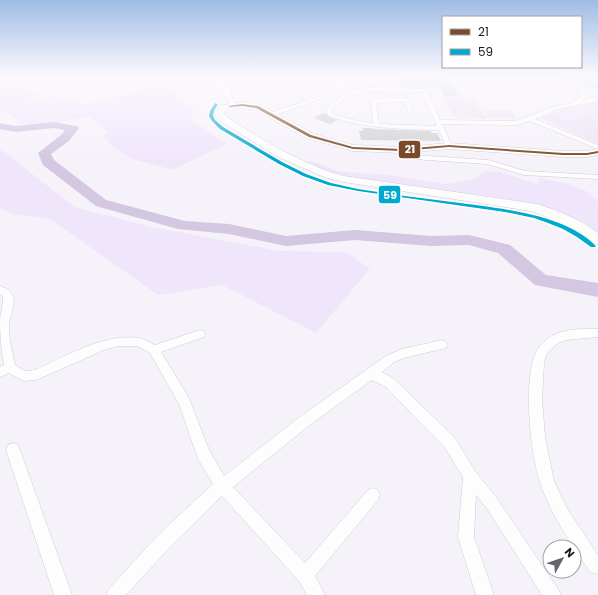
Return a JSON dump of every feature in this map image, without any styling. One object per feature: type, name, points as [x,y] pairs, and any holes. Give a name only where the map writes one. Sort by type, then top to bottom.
[{"type":"main road","points":[[598,152],[587,154],[563,154],[448,146],[402,150],[361,149],[335,144],[300,132],[272,114],[257,107],[229,106],[227,115],[230,123],[297,163],[330,176],[533,207],[554,214],[576,224],[598,240]]},
{"type":"street","points":[[272,114],[304,104]]},
{"type":"street","points":[[336,104],[330,110],[331,114],[345,120],[376,126],[516,123],[531,119],[555,108],[575,104]]},
{"type":"street","points":[[373,104],[376,126]]},
{"type":"street","points":[[408,104],[411,113]]},
{"type":"street","points":[[429,104],[448,146]]},
{"type":"street","points":[[531,119],[598,147]]},
{"type":"street","points":[[402,150],[413,157],[488,162],[524,173],[598,177]]},
{"type":"street","points":[[0,290],[6,293],[8,297],[4,310],[2,327],[5,370],[24,376],[36,375],[102,346],[118,342],[138,342],[154,350],[185,402],[203,454],[222,486],[304,575],[316,595]]},
{"type":"street","points":[[597,564],[568,526],[547,482],[539,449],[536,425],[537,373],[541,353],[550,343],[559,337],[574,333],[598,333]]},
{"type":"street","points":[[154,350],[200,334]]},
{"type":"street","points":[[115,595],[164,541],[222,486],[306,420],[390,359],[396,356],[442,345]]},
{"type":"street","points":[[371,374],[381,377],[390,383],[450,443],[470,476],[491,502],[552,595]]},
{"type":"street","points":[[13,450],[63,595]]},
{"type":"street","points":[[470,476],[466,536],[485,595]]},
{"type":"street","points":[[304,575],[373,495]]},
{"type":"shaded area","points":[[0,104],[187,104],[195,111],[190,119],[227,144],[172,170],[133,159],[116,149],[103,137],[108,132],[90,116],[35,125],[18,123],[16,118],[0,109]]},
{"type":"shaded area","points":[[446,104],[476,104],[488,119],[455,118]]},
{"type":"shaded area","points":[[584,104],[598,104],[598,144],[543,119],[543,117]]},
{"type":"shaded area","points":[[580,106],[598,113],[567,122],[553,115]]},
{"type":"shaded area","points":[[484,110],[511,111],[517,119],[489,118]]},
{"type":"shaded area","points":[[0,149],[75,207],[147,226],[279,251],[346,252],[370,269],[316,333],[222,285],[158,295],[50,219],[12,214],[0,207]]},
{"type":"shaded area","points":[[301,160],[318,163],[337,171],[387,175],[446,184],[477,178],[485,171],[500,172],[538,184],[539,178],[568,184],[586,191],[598,201],[598,234],[563,214],[525,202],[342,176],[319,169]]},
{"type":"building","points":[[323,113],[337,120],[330,124],[314,118]]},
{"type":"building","points":[[362,128],[431,131],[431,133],[437,133],[441,141],[361,140],[359,131],[363,131]]},
{"type":"waterway","points":[[0,126],[15,129],[54,125],[73,128],[65,138],[44,153],[48,162],[101,203],[184,226],[229,229],[286,241],[355,235],[431,241],[469,240],[504,249],[541,280],[598,290]]},
{"type":"transit line","name":"59","points":[[216,104],[211,116],[221,128],[281,163],[317,180],[358,190],[505,211],[535,217],[565,228],[593,246]]},
{"type":"transit line","name":"21","points":[[230,106],[242,105],[257,107],[310,136],[353,148],[402,150],[449,146],[563,154],[587,154],[598,152]]}]
